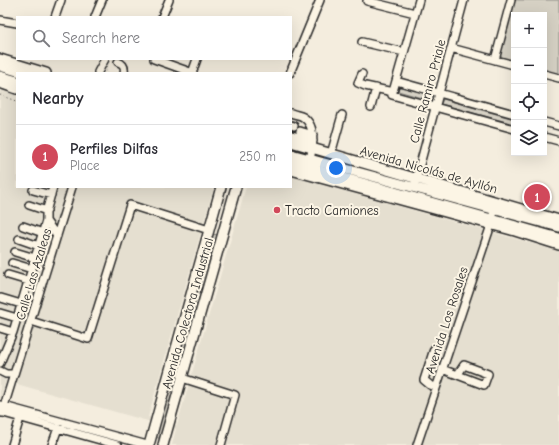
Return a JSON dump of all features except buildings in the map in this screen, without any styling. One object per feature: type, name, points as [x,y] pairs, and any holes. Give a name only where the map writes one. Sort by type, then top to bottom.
[{"type":"main road","points":[[0,59],[43,72]]},
{"type":"main road","points":[[0,66],[21,72]]},
{"type":"main road","points":[[0,76],[16,81]]},
{"type":"main road","points":[[0,84],[16,89]]},
{"type":"main road","name":"Avenida Nicolás de Ayllón","points":[[292,142],[313,138],[331,154],[416,179],[493,214],[532,230],[559,238]]},
{"type":"main road","name":"Avenida Nicolás de Ayllón","points":[[292,155],[308,163],[493,214],[559,220]]},
{"type":"main road","name":"Avenida Nicolás de Ayllón","points":[[292,163],[308,163],[414,188],[493,214],[515,231],[559,245]]},
{"type":"main road","name":"Avenida Nicolás de Ayllón","points":[[292,170],[493,214],[533,219],[559,227]]},
{"type":"main road","name":"Avenida Colectora Industrial","points":[[148,445],[221,188]]},
{"type":"main road","name":"Avenida Colectora Industrial","points":[[163,445],[236,188]]},
{"type":"main road","points":[[533,219],[559,220]]},
{"type":"main road","points":[[515,231],[532,230]]},
{"type":"main road","points":[[209,231],[223,236]]},
{"type":"main road","points":[[188,306],[201,311]]},
{"type":"street","points":[[55,16],[62,0]]},
{"type":"street","points":[[95,16],[102,0]]},
{"type":"street","points":[[162,16],[169,0]]},
{"type":"street","points":[[290,72],[320,0]]},
{"type":"street","points":[[393,94],[419,0]]},
{"type":"street","name":"Calle Ramiro Priale","points":[[414,188],[434,108],[464,0]]},
{"type":"street","points":[[495,60],[511,0]]},
{"type":"street","points":[[367,1],[415,13]]},
{"type":"street","points":[[0,20],[16,23]]},
{"type":"street","points":[[362,42],[404,52]]},
{"type":"street","points":[[451,48],[511,65]]},
{"type":"street","points":[[98,72],[110,60],[123,65],[124,72]]},
{"type":"street","points":[[157,60],[190,72]]},
{"type":"street","points":[[193,72],[197,60]]},
{"type":"street","points":[[362,74],[358,83],[434,108],[511,128]]},
{"type":"street","points":[[547,75],[559,78]]},
{"type":"street","points":[[396,81],[511,113]]},
{"type":"street","points":[[371,107],[376,88]]},
{"type":"street","points":[[292,113],[304,118],[313,138],[308,163]]},
{"type":"street","points":[[331,154],[342,115]]},
{"type":"street","points":[[547,123],[559,126]]},
{"type":"street","points":[[294,130],[313,138]]},
{"type":"street","points":[[547,138],[559,141]]},
{"type":"street","points":[[0,363],[17,318],[43,233],[46,221],[45,217],[53,188]]},
{"type":"street","name":"Calle Las Azaleas","points":[[2,409],[72,188]]},
{"type":"street","points":[[33,190],[51,195]]},
{"type":"street","points":[[29,205],[47,211]]},
{"type":"street","points":[[30,321],[88,339],[130,205],[209,231]]},
{"type":"street","name":"Avenida Los Rosales","points":[[417,445],[493,214]]},
{"type":"street","points":[[46,221],[57,236]]},
{"type":"street","points":[[23,226],[43,233]]},
{"type":"street","points":[[19,239],[39,246]]},
{"type":"street","points":[[15,252],[35,258]]},
{"type":"street","points":[[12,263],[32,269]]},
{"type":"street","points":[[8,275],[28,281]]},
{"type":"street","points":[[1,298],[21,304]]},
{"type":"street","points":[[0,313],[17,318]]},
{"type":"street","points":[[0,328],[12,332]]},
{"type":"street","points":[[434,350],[424,380],[430,385],[436,387]]},
{"type":"street","points":[[442,369],[458,374]]},
{"type":"street","points":[[0,371],[6,374],[14,374]]},
{"type":"street","points":[[182,378],[235,395],[221,445]]},
{"type":"street","points":[[2,409],[148,445]]},
{"type":"street","points":[[2,409],[20,418],[58,428],[94,442],[118,445]]},
{"type":"street","points":[[12,445],[20,418]]},
{"type":"street","points":[[52,445],[58,428]]},
{"type":"path","points":[[0,95],[16,100]]},
{"type":"shaded area","points":[[513,0],[559,0],[559,76],[547,73],[547,12],[511,12],[511,63],[499,60]]},
{"type":"shaded area","points":[[399,86],[435,96],[433,101],[398,91]]},
{"type":"shaded area","points":[[0,90],[16,95],[16,188],[214,188],[148,417],[177,425],[246,188],[292,188],[292,176],[559,251],[559,445],[172,445],[176,429],[6,381],[0,399]]},
{"type":"shaded area","points":[[443,99],[511,118],[511,123],[441,104]]},
{"type":"shaded area","points":[[212,234],[218,235],[199,305],[194,304],[193,302]]},
{"type":"shaded area","points":[[191,310],[197,310],[162,439],[155,437]]},
{"type":"place","name":"Perfiles Dilfas","points":[[537,197]]},
{"type":"place","name":"Tracto Camiones","points":[[277,210]]}]
